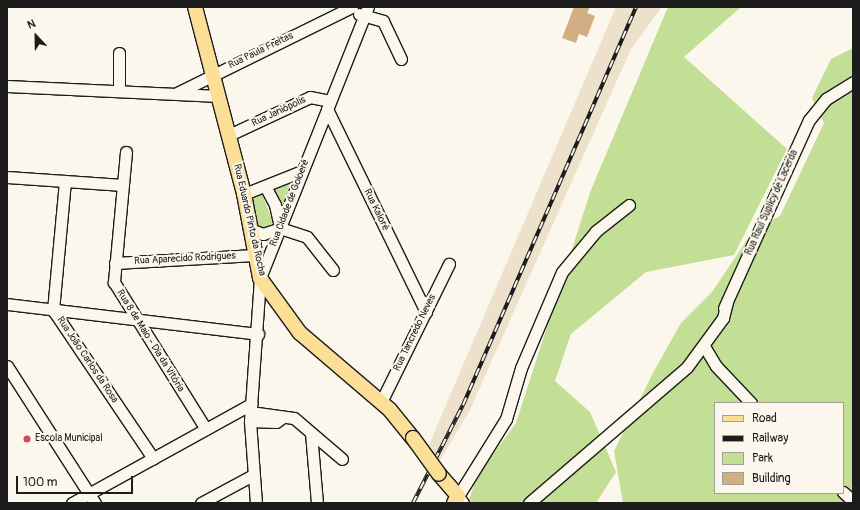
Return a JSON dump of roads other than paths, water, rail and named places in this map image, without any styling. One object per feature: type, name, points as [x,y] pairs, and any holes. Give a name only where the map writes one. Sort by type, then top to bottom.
[{"type":"main road","name":"Rua Eduardo Pinto da Rocha","points":[[195,7],[244,194],[260,278],[300,333],[381,402],[413,438],[458,501]]},
{"type":"street","name":"Rua Cidade de Goioerê","points":[[256,503],[250,412],[258,334],[260,278],[368,7]]},
{"type":"street","name":"Rua Paula Freitas","points":[[175,94],[350,8],[364,18],[375,16],[382,21],[401,60]]},
{"type":"street","points":[[119,53],[119,91]]},
{"type":"street","name":"Rua Raul Suplicy de Lacerda","points":[[530,503],[672,378],[680,366],[698,354],[717,326],[805,127],[820,106],[834,101],[850,84]]},
{"type":"street","points":[[7,86],[219,96]]},
{"type":"street","name":"Rua Janiópolis","points":[[229,135],[310,97],[329,105]]},
{"type":"street","name":"Rua Kaloré","points":[[329,105],[426,312]]},
{"type":"street","name":"Rua 8 de Maio - Dia da Vitória","points":[[126,152],[115,263],[116,287],[206,429]]},
{"type":"street","points":[[244,194],[302,171]]},
{"type":"street","points":[[7,177],[123,185]]},
{"type":"street","name":"Rua João Carlos da Rosa","points":[[66,181],[53,310],[153,458]]},
{"type":"street","points":[[265,186],[275,205],[280,228]]},
{"type":"street","points":[[458,501],[506,419],[521,368],[562,272],[596,231],[628,205]]},
{"type":"street","points":[[250,229],[263,234],[280,228],[312,241],[333,270]]},
{"type":"street","name":"Rua Aparecido Rodrigues","points":[[115,263],[255,255]]},
{"type":"street","name":"Rua Tancredo Neves","points":[[381,402],[449,264]]},
{"type":"street","points":[[7,304],[258,334]]},
{"type":"street","points":[[698,354],[716,366],[750,402]]},
{"type":"street","points":[[8,372],[92,498]]},
{"type":"street","points":[[72,503],[92,498],[153,458],[206,429],[250,412],[276,422],[283,417],[294,418],[342,459]]},
{"type":"street","points":[[311,433],[317,503]]},
{"type":"street","points":[[201,503],[253,475]]},
{"type":"street","points":[[844,493],[853,501]]},
{"type":"railway","points":[[413,503],[463,405],[636,7]]},
{"type":"place","name":"Escola Municipal","points":[[27,439]]}]
